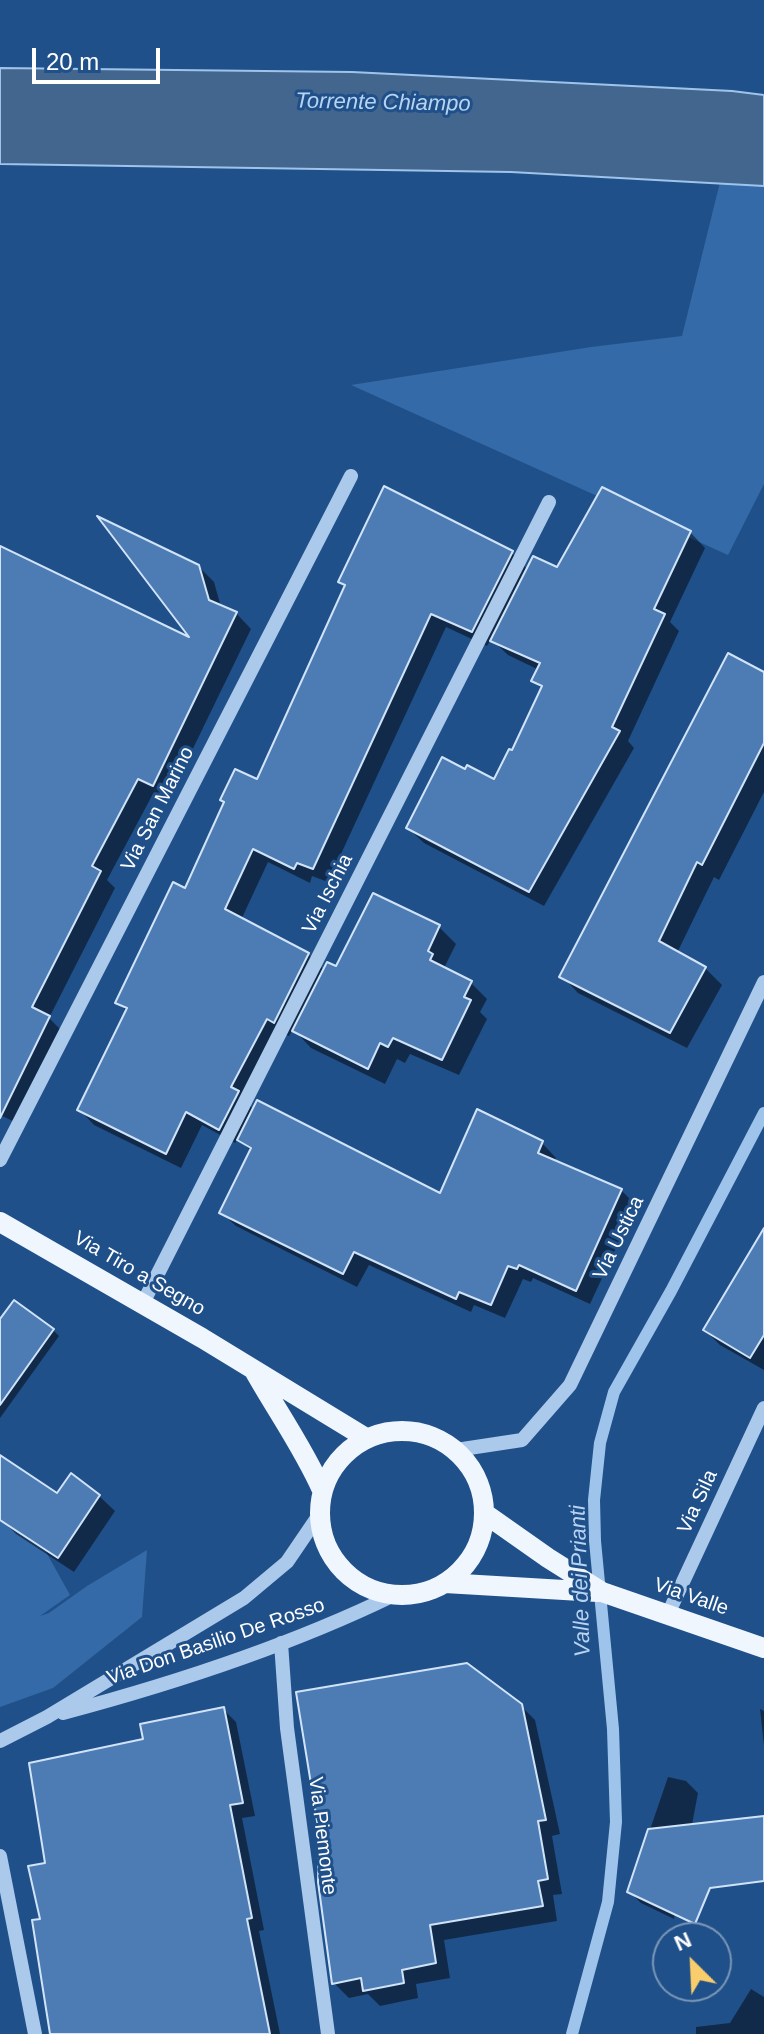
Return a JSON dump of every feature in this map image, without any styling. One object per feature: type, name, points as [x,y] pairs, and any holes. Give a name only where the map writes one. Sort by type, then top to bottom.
[{"type":"main road","name":"Via Tiro a Segno","points":[[0,1222],[143,1303],[366,1438]]},
{"type":"main road","name":"Via Tiro a Segno","points":[[253,1368],[309,1460],[322,1490]]},
{"type":"main road","points":[[394,1595],[371,1589],[350,1578],[334,1560],[323,1539],[319,1515],[322,1490],[332,1469],[347,1451],[366,1438],[389,1431],[413,1431],[436,1437],[456,1450],[471,1468],[481,1490],[484,1513],[479,1540],[466,1564],[445,1583]]},
{"type":"main road","name":"Via Valle","points":[[484,1513],[602,1592],[764,1648]]},
{"type":"main road","name":"Via Valle","points":[[394,1595],[420,1593],[445,1583],[602,1592]]},
{"type":"street","name":"Via San Marino","points":[[0,1160],[351,476]]},
{"type":"street","name":"Via Ischia","points":[[143,1303],[549,502]]},
{"type":"street","name":"Via Ustica","points":[[456,1450],[522,1440],[570,1385],[764,982]]},
{"type":"street","name":"Via Sila","points":[[668,1614],[764,1408]]},
{"type":"street","name":"Via Don Basilio De Rosso","points":[[0,1741],[47,1717],[244,1598],[287,1562],[319,1515]]},
{"type":"street","name":"Via Don Basilio De Rosso","points":[[47,1717],[153,1689],[336,1623],[394,1595]]},
{"type":"street","name":"Via Piemonte","points":[[281,1643],[287,1728],[328,2034]]},
{"type":"street","points":[[0,1856],[35,2034]]},
{"type":"shaded area","points":[[720,182],[764,186],[764,484],[728,555],[351,385],[591,347],[682,336]]},
{"type":"shaded area","points":[[0,1520],[45,1550],[70,1595],[40,1616],[147,1550],[142,1617],[53,1688],[0,1707]]},
{"type":"water","name":"Torrente Chiampo","points":[[0,68],[352,72],[764,95],[764,186],[511,172],[0,164]]},
{"type":"building","points":[[384,486],[513,551],[472,632],[431,614],[313,869],[297,863],[294,869],[253,849],[225,909],[309,953],[274,1023],[267,1019],[231,1087],[239,1091],[219,1130],[186,1112],[166,1154],[77,1110],[127,1008],[115,1003],[173,882],[185,888],[224,802],[220,800],[235,769],[257,779],[345,585],[338,582]]},
{"type":"building","points":[[602,487],[691,531],[654,609],[665,614],[612,727],[620,731],[529,892],[406,828],[442,757],[494,779],[509,749],[512,750],[542,686],[531,681],[540,663],[490,641],[533,556],[557,567]]},
{"type":"building","points":[[97,516],[199,565],[209,600],[237,612],[153,786],[138,779],[92,866],[101,871],[32,1007],[50,1016],[0,1118],[0,546],[189,637]]},
{"type":"building","points":[[728,653],[764,672],[764,743],[702,865],[697,862],[659,941],[706,967],[670,1033],[559,977]]},
{"type":"building","points":[[373,893],[440,925],[428,951],[433,954],[430,960],[472,981],[464,997],[471,1000],[442,1060],[393,1038],[388,1047],[380,1043],[368,1069],[292,1031],[327,962],[336,966]]},
{"type":"building","points":[[257,1100],[440,1193],[477,1109],[543,1141],[538,1153],[622,1189],[576,1291],[519,1265],[517,1269],[508,1266],[491,1305],[459,1292],[456,1299],[354,1252],[343,1274],[219,1213],[251,1148],[237,1140]]},
{"type":"building","points":[[764,1228],[764,1335],[750,1358],[703,1330]]},
{"type":"building","points":[[14,1300],[54,1329],[0,1405],[0,1319]]},
{"type":"building","points":[[0,1455],[57,1493],[71,1473],[100,1495],[58,1558],[0,1520]]},
{"type":"building","points":[[467,1663],[522,1704],[546,1820],[538,1821],[548,1879],[538,1881],[543,1906],[430,1925],[436,1963],[402,1970],[404,1983],[363,1991],[361,1978],[332,1984],[318,1882],[319,1833],[296,1692]]},
{"type":"building","points":[[224,1707],[243,1803],[230,1805],[252,1918],[247,1919],[270,2034],[50,2034],[32,1920],[40,1919],[28,1866],[45,1863],[29,1763],[143,1739],[140,1724]]},
{"type":"building","points":[[764,1816],[764,1881],[710,1888],[696,1922],[691,1922],[627,1892],[648,1829]]},
{"type":"waterway","name":"Valle dei Prianti","points":[[572,2034],[608,1902],[616,1822],[613,1729],[595,1541],[594,1500],[600,1443],[614,1392],[764,1113]]}]
